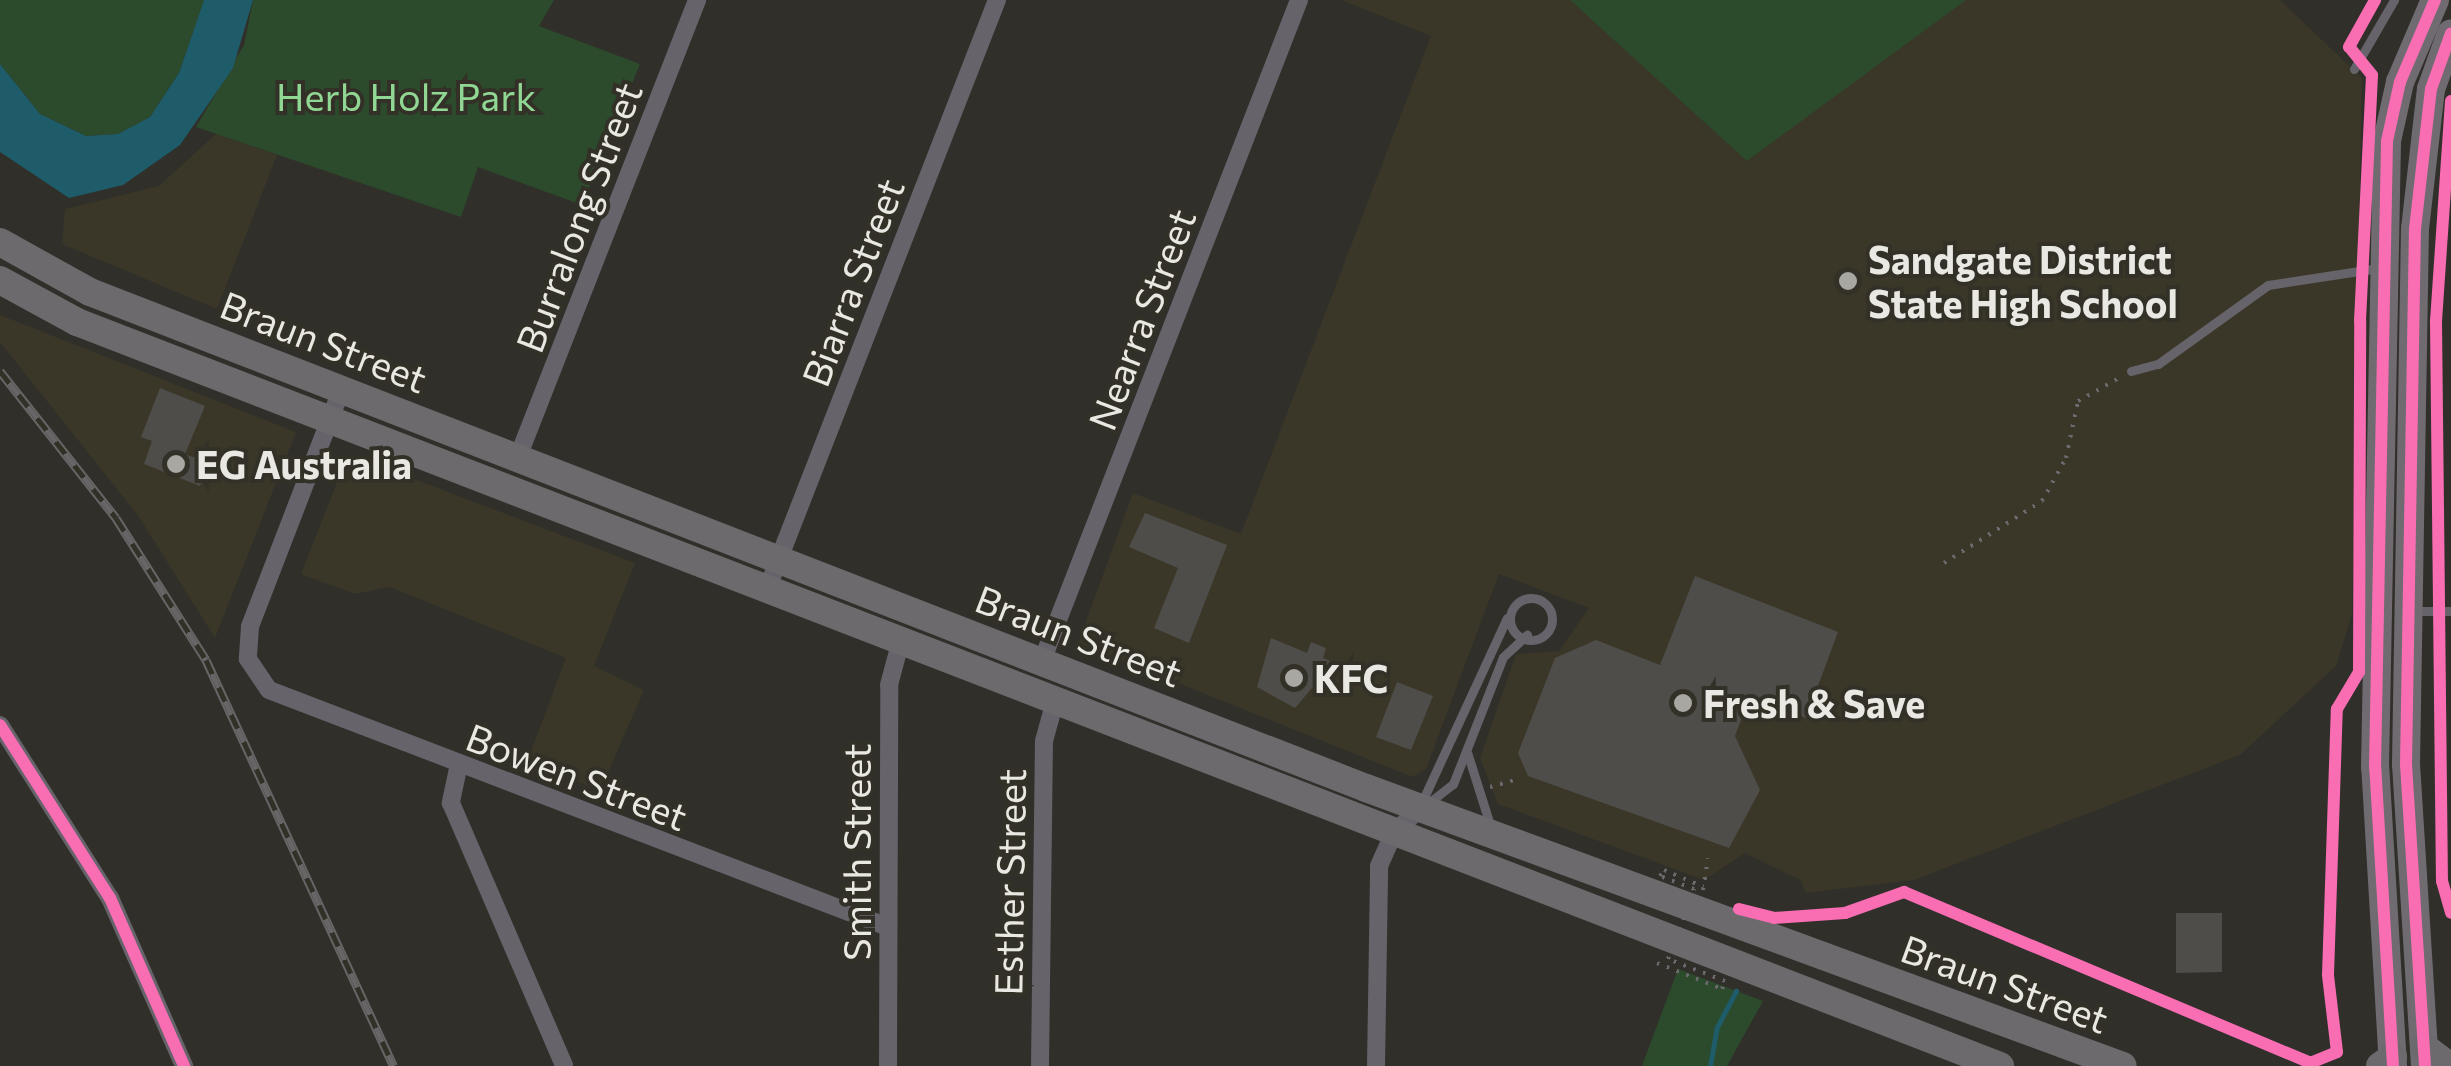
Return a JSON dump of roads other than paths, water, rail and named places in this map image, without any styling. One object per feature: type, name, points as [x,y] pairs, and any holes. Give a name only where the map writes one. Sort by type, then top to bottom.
[{"type":"highway","name":"Braun Street","points":[[8,248],[90,292],[1499,840],[2123,1066]]},
{"type":"highway","name":"Braun Street","points":[[0,280],[76,322],[2000,1066]]},
{"type":"highway","points":[[2424,1056],[2450,1066]]},
{"type":"main road","points":[[2389,1063],[2376,830],[2384,268],[2390,120],[2435,0]]},
{"type":"main road","points":[[2424,1056],[2406,764],[2416,266],[2421,151],[2451,33]]},
{"type":"street","name":"Burralong Street","points":[[518,457],[697,0]]},
{"type":"street","name":"Biarra Street","points":[[768,587],[997,0]]},
{"type":"street","name":"Nearra Street","points":[[1042,661],[1299,0]]},
{"type":"street","points":[[331,419],[342,388]]},
{"type":"street","name":"Bowen Street","points":[[331,419],[250,626],[252,669],[282,698],[888,927]]},
{"type":"street","name":"Smith Street","points":[[888,1066],[888,685],[901,640]]},
{"type":"street","name":"Esther Street","points":[[1040,1066],[1044,741],[1055,701]]},
{"type":"street","points":[[0,724],[110,898],[184,1066]]},
{"type":"street","points":[[459,764],[451,803],[564,1066]]},
{"type":"street","points":[[1376,1066],[1379,866],[1394,833],[1419,809]]},
{"type":"lane","points":[[2354,70],[2394,0]]},
{"type":"lane","points":[[2131,371],[2158,364],[2268,285],[2416,266]]},
{"type":"lane","points":[[1522,600],[1548,608],[1551,632],[1527,635],[1503,658],[1453,784],[1419,809],[1507,618],[1522,600]]},
{"type":"lane","points":[[2380,611],[2451,611]]},
{"type":"lane","points":[[1507,618],[1527,635]]},
{"type":"lane","points":[[1468,752],[1499,840]]},
{"type":"water","points":[[204,0],[253,0],[233,68],[180,145],[123,185],[69,198],[0,152],[0,64],[40,114],[86,136],[118,134],[150,117],[179,73]]},
{"type":"waterway","points":[[1710,1066],[1717,1027],[1736,991]]},
{"type":"railway","points":[[0,371],[116,518],[206,660],[394,1066]]},
{"type":"place","name":"Sandgate District State High School","points":[[1848,281]]},
{"type":"place","name":"EG Australia","points":[[176,464]]},
{"type":"place","name":"KFC","points":[[1294,678]]},
{"type":"place","name":"Fresh & Save","points":[[1683,703]]},
{"type":"park label","name":"Herb Holz Park","points":[[406,96]]}]
